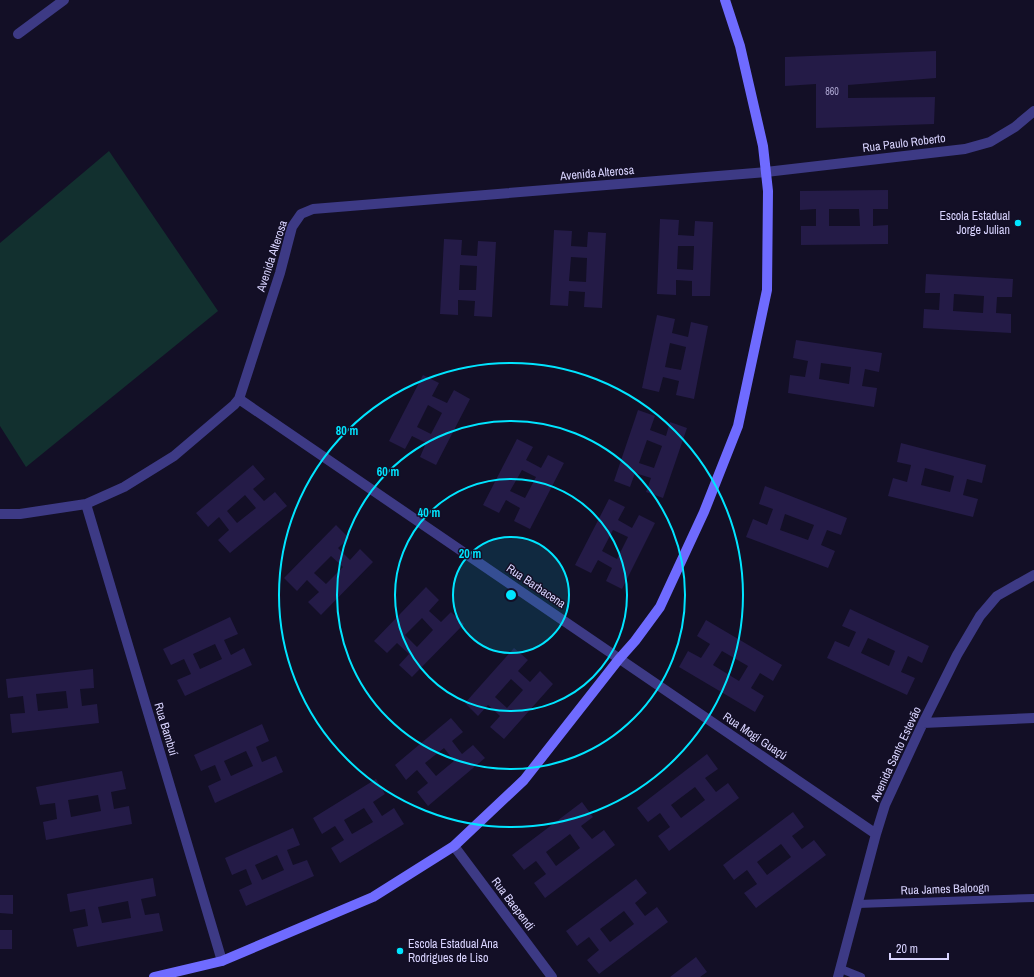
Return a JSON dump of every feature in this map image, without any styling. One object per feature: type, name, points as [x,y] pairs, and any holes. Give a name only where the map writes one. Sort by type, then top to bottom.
[{"type":"street","points":[[18,34],[64,0]]},
{"type":"street","points":[[154,977],[222,961],[373,897],[454,846],[524,780],[635,642],[660,607],[704,512],[738,426],[767,290],[768,191],[763,146],[740,46],[724,0]]},
{"type":"street","name":"Rua Paulo Roberto","points":[[766,172],[965,149],[990,142],[1015,127],[1034,111]]},
{"type":"street","name":"Avenida Alterosa","points":[[239,399],[280,273],[285,247],[292,227],[301,214],[313,209],[766,172]]},
{"type":"street","points":[[0,514],[20,514],[86,504],[124,487],[174,456],[239,399]]},
{"type":"street","name":"Rua Barbacena","points":[[239,399],[620,659]]},
{"type":"street","name":"Rua Bambuí","points":[[86,504],[222,961]]},
{"type":"street","name":"Avenida Santo Estevão","points":[[839,973],[876,834],[886,805],[923,724],[957,655],[980,616],[997,596],[1034,575]]},
{"type":"street","name":"Rua Mogi Guaçú","points":[[620,659],[876,834]]},
{"type":"street","points":[[923,724],[1034,718]]},
{"type":"street","name":"Rua Baependi","points":[[454,846],[552,977]]},
{"type":"lane","name":"Rua James Baloogn","points":[[858,904],[1034,898]]},
{"type":"lane","points":[[839,973],[860,977]]},
{"type":"green space","points":[[109,151],[218,311],[26,467],[0,426],[0,243]]},
{"type":"building","points":[[936,51],[936,78],[848,85],[848,98],[935,97],[934,124],[816,128],[816,84],[785,86],[785,57]]},
{"type":"building","points":[[888,190],[888,209],[873,209],[873,226],[888,225],[888,244],[801,245],[801,226],[816,226],[816,209],[800,210],[800,191]],"holes":[[[829,209],[859,209],[860,226],[829,226]]]},
{"type":"building","points":[[660,219],[679,220],[678,235],[694,236],[695,221],[713,222],[710,296],[692,296],[692,281],[676,280],[676,295],[657,294]],"holes":[[[678,246],[694,246],[693,270],[677,269]]]},
{"type":"building","points":[[554,230],[572,231],[571,246],[587,247],[588,232],[606,233],[602,308],[584,307],[585,292],[569,291],[568,306],[550,305]],"holes":[[[571,257],[587,258],[586,282],[569,281]]]},
{"type":"building","points":[[444,239],[462,240],[461,255],[477,256],[478,241],[496,242],[492,317],[474,316],[475,301],[458,300],[458,315],[440,314]],"holes":[[[460,265],[477,266],[476,290],[459,290]]]},
{"type":"building","points":[[926,274],[1013,279],[1012,297],[997,297],[996,313],[1011,314],[1011,333],[923,328],[924,309],[939,310],[940,293],[925,293]],"holes":[[[954,294],[984,296],[983,313],[953,311]]]},
{"type":"building","points":[[657,315],[675,319],[672,333],[688,337],[691,322],[708,326],[694,399],[676,395],[679,381],[663,377],[659,392],[642,388]],"holes":[[[670,343],[686,347],[681,370],[665,367]]]},
{"type":"building","points":[[796,340],[882,353],[879,372],[865,369],[862,386],[877,388],[874,407],[788,393],[790,375],[805,377],[808,361],[793,358]],"holes":[[[821,363],[851,367],[849,384],[819,379]]]},
{"type":"building","points":[[423,375],[439,383],[432,396],[447,403],[454,390],[470,399],[436,465],[420,457],[426,443],[412,436],[405,449],[389,441]],"holes":[[[428,405],[442,413],[431,434],[417,427]]]},
{"type":"building","points":[[638,410],[655,416],[650,430],[666,436],[670,422],[687,428],[663,498],[646,492],[651,478],[635,473],[630,487],[614,481]],"holes":[[[647,440],[662,446],[654,468],[639,463]]]},
{"type":"building","points":[[517,439],[533,447],[526,460],[541,468],[548,455],[564,463],[530,529],[514,521],[520,508],[506,500],[499,513],[483,505]],"holes":[[[522,470],[536,477],[525,498],[510,491]]]},
{"type":"building","points":[[901,443],[986,465],[982,483],[967,479],[963,495],[978,499],[973,517],[888,496],[893,478],[907,482],[911,465],[897,462]],"holes":[[[925,468],[954,476],[950,492],[921,485]]]},
{"type":"building","points":[[253,465],[265,479],[253,489],[264,501],[275,492],[287,506],[230,553],[218,540],[229,530],[219,517],[208,527],[196,513]],"holes":[[[245,495],[256,508],[237,523],[227,511]]]},
{"type":"building","points":[[765,486],[847,518],[841,535],[827,530],[821,545],[835,551],[828,568],[746,537],[753,519],[767,525],[773,509],[759,504]],"holes":[[[785,514],[814,525],[808,540],[780,530]]]},
{"type":"building","points":[[609,499],[625,507],[618,520],[632,528],[639,515],[655,523],[622,589],[606,581],[612,568],[598,560],[591,573],[575,565]],"holes":[[[613,530],[628,537],[617,559],[602,551]]]},
{"type":"building","points":[[336,525],[349,538],[338,548],[350,560],[360,549],[373,562],[321,615],[308,602],[319,592],[307,580],[297,591],[284,578]],"holes":[[[331,556],[343,567],[326,584],[314,573]]]},
{"type":"building","points":[[426,587],[439,600],[429,611],[441,622],[451,612],[464,624],[412,677],[399,665],[409,654],[397,643],[387,653],[374,641]],"holes":[[[422,618],[433,630],[417,647],[405,635]]]},
{"type":"building","points":[[850,609],[929,646],[922,663],[908,656],[901,672],[915,678],[907,695],[827,658],[835,641],[849,647],[856,632],[842,626]],"holes":[[[868,638],[895,651],[889,666],[861,653]]]},
{"type":"building","points":[[230,617],[238,634],[224,640],[231,655],[244,648],[252,665],[185,696],[177,680],[191,674],[184,659],[171,665],[163,649]],"holes":[[[215,644],[222,659],[200,669],[193,654]]]},
{"type":"building","points":[[706,620],[782,665],[773,681],[760,673],[751,688],[764,696],[755,712],[679,667],[688,651],[701,658],[710,644],[697,636]],"holes":[[[722,651],[748,666],[739,681],[713,665]]]},
{"type":"building","points":[[514,648],[528,660],[518,671],[530,682],[540,671],[553,684],[504,739],[490,727],[500,716],[488,705],[478,716],[465,703]],"holes":[[[511,679],[523,690],[507,708],[495,697]]]},
{"type":"building","points":[[93,669],[94,688],[80,689],[82,706],[97,704],[99,723],[12,733],[10,714],[25,713],[23,696],[8,698],[6,679]],"holes":[[[66,691],[68,708],[38,711],[36,694]]]},
{"type":"building","points":[[451,718],[463,732],[452,741],[462,754],[473,745],[485,758],[428,806],[417,792],[428,783],[417,770],[406,780],[395,765]],"holes":[[[444,748],[454,761],[436,776],[425,763]]]},
{"type":"building","points":[[262,724],[269,741],[256,747],[262,762],[276,756],[283,772],[215,803],[208,786],[221,780],[215,765],[201,771],[194,755]],"holes":[[[246,751],[253,766],[231,776],[224,761]]]},
{"type":"building","points":[[707,754],[718,769],[705,778],[716,792],[728,783],[739,798],[669,851],[658,836],[670,827],[660,813],[648,822],[637,808]],"holes":[[[695,787],[705,800],[681,818],[671,805]]]},
{"type":"building","points":[[122,771],[126,789],[111,792],[114,809],[129,806],[132,824],[46,840],[43,822],[57,819],[55,803],[40,805],[36,787]],"holes":[[[98,795],[101,811],[71,817],[68,800]]]},
{"type":"building","points":[[376,779],[385,794],[373,802],[382,816],[394,808],[404,824],[340,863],[331,848],[344,840],[335,826],[322,834],[313,818]],"holes":[[[364,808],[373,822],[352,834],[344,820]]]},
{"type":"building","points":[[582,802],[593,817],[581,826],[592,839],[604,830],[615,845],[545,898],[534,883],[546,874],[536,861],[524,870],[512,855]],"holes":[[[570,834],[580,848],[556,866],[546,852]]]},
{"type":"building","points":[[793,812],[804,827],[792,836],[802,849],[814,840],[826,855],[756,908],[744,893],[757,884],[747,870],[734,880],[723,865]],"holes":[[[781,844],[791,857],[767,875],[757,862]]]},
{"type":"building","points":[[293,828],[300,845],[287,850],[293,865],[307,860],[314,876],[246,906],[239,890],[252,884],[246,869],[232,875],[225,858]],"holes":[[[277,855],[284,870],[262,880],[255,865]]]},
{"type":"building","points":[[153,878],[156,896],[141,899],[145,915],[159,913],[163,931],[77,947],[73,929],[88,926],[85,909],[70,912],[67,894]],"holes":[[[128,901],[131,918],[102,923],[98,907]]]},
{"type":"building","points":[[636,879],[647,893],[635,903],[645,916],[657,907],[668,922],[599,974],[587,960],[599,950],[589,937],[577,946],[566,931]],"holes":[[[624,911],[634,924],[610,942],[600,929]]]},
{"type":"building","points":[[0,895],[13,895],[13,914],[0,913]]},
{"type":"building","points":[[0,930],[12,930],[12,949],[0,949]]},
{"type":"building","points":[[696,957],[707,972],[700,977],[670,977]]},
{"type":"place","name":"Escola Estadual Jorge Julian","points":[[1018,223]]},
{"type":"place","name":"Escola Estadual Ana Rodrigues de Liso","points":[[400,951]]}]
